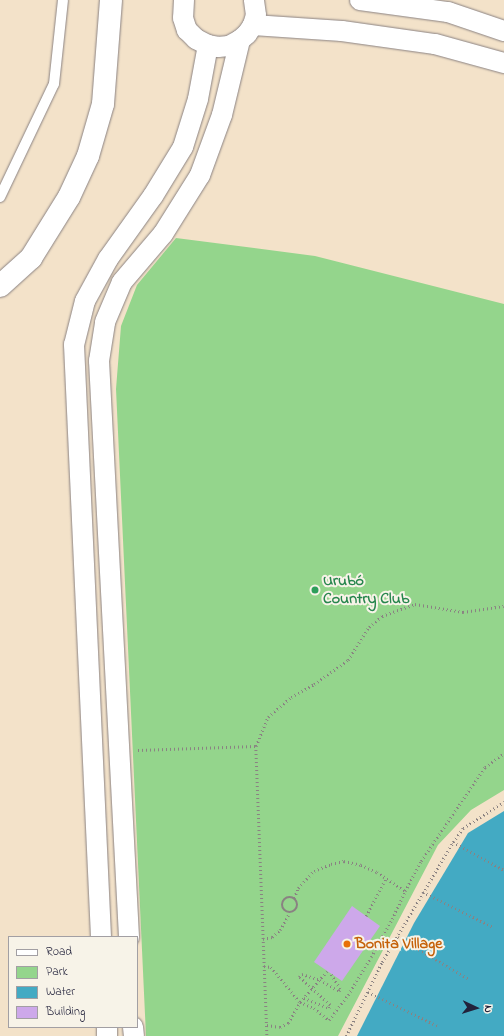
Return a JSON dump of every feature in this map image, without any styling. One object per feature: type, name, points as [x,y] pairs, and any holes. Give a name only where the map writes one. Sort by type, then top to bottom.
[{"type":"main road","points":[[0,286],[30,258],[69,197],[88,156],[103,104],[111,0]]},
{"type":"street","points":[[184,0],[183,18],[188,30],[196,39],[208,45],[218,47],[229,46],[240,40],[253,25],[256,15],[254,0]]},
{"type":"street","points":[[360,0],[448,12],[504,31]]},
{"type":"street","points":[[253,25],[342,31],[427,43],[504,63]]},
{"type":"street","points":[[129,936],[99,361],[104,322],[122,282],[163,234],[200,175],[222,115],[240,40]]},
{"type":"street","points":[[101,936],[74,345],[85,301],[108,259],[153,196],[183,147],[198,99],[208,45]]},
{"type":"street","points":[[81,314],[104,322]]},
{"type":"lane","points":[[0,197],[54,84],[64,0]]},
{"type":"path","points":[[267,1036],[256,746],[268,717],[291,697],[314,684],[348,660],[370,627],[382,616],[415,604],[463,612],[504,606]]},
{"type":"path","points":[[119,750],[256,746]]},
{"type":"path","points":[[264,966],[271,967],[300,1002],[314,1008],[330,1020],[348,995],[371,957],[421,861],[485,767],[504,753]]},
{"type":"path","points":[[346,1036],[382,962],[453,842],[463,828],[504,802]]},
{"type":"path","points":[[453,842],[504,870]]},
{"type":"path","points":[[294,898],[298,888],[314,872],[331,864],[344,861],[361,865],[378,872],[405,891]]},
{"type":"path","points":[[366,916],[386,878]]},
{"type":"path","points":[[424,892],[494,927]]},
{"type":"path","points":[[263,939],[272,937],[280,930],[289,914],[294,913],[298,909],[298,903],[294,898],[289,897],[282,901],[282,909],[289,914]]},
{"type":"path","points":[[398,937],[469,979]]},
{"type":"path","points":[[267,1025],[280,1027],[288,1023],[300,1002],[327,970]]},
{"type":"path","points":[[304,998],[329,1008],[330,1005],[299,977],[302,974],[320,980],[339,991],[340,989],[330,973]]},
{"type":"path","points":[[368,992],[438,1026]]},
{"type":"green space","name":"Urubó Country Club","points":[[176,238],[315,256],[504,304],[504,790],[471,810],[438,845],[338,1036],[146,1036],[116,389],[121,326],[137,285]]},
{"type":"water","points":[[504,811],[504,1036],[357,1036],[414,923],[468,833]]},
{"type":"building","name":"Bonita Village","points":[[352,906],[380,926],[342,981],[314,962]]},
{"type":"place","name":"Urubó Country Club","points":[[315,590]]},
{"type":"place","name":"Bonita Village","points":[[347,944]]}]
